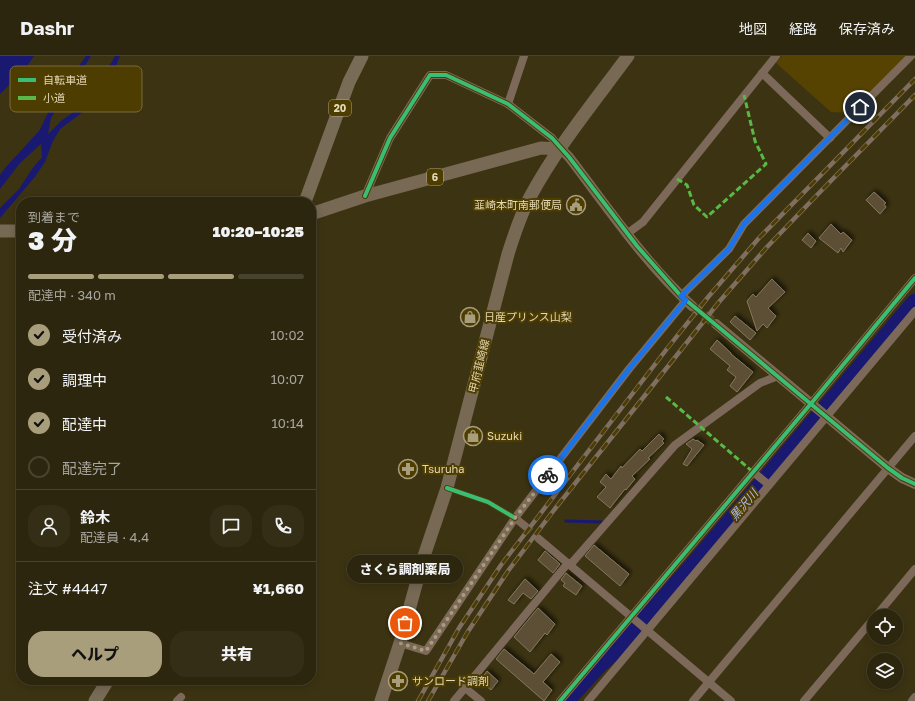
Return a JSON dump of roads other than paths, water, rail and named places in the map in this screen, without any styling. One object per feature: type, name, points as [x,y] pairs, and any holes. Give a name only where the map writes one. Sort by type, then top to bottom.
[{"type":"highway","name":"20","points":[[307,197],[349,82],[362,56]]},
{"type":"highway","points":[[95,701],[105,685]]},
{"type":"main road","name":"甲府韮崎線","points":[[381,701],[400,643],[423,559],[447,488],[508,254],[517,227],[530,198],[561,149],[628,56]]},
{"type":"main road","name":"6","points":[[316,212],[365,196],[541,148],[561,149]]},
{"type":"main road","points":[[0,231],[16,231]]},
{"type":"street","points":[[508,104],[524,56]]},
{"type":"street","points":[[628,233],[643,222],[776,56]]},
{"type":"street","points":[[400,643],[426,651],[515,518],[629,369],[729,249],[744,224],[911,56]]},
{"type":"street","points":[[762,73],[830,138]]},
{"type":"street","points":[[365,196],[390,138],[430,75],[446,75],[508,104],[552,138],[569,157],[637,246],[686,301]]},
{"type":"street","points":[[560,701],[811,404],[915,278]]},
{"type":"street","points":[[588,701],[915,311]]},
{"type":"street","points":[[716,324],[888,468],[902,478],[915,484]]},
{"type":"street","points":[[454,701],[464,687],[569,564],[675,445],[760,383],[778,376]]},
{"type":"street","points":[[693,701],[915,436]]},
{"type":"street","points":[[753,472],[769,485]]},
{"type":"street","points":[[515,518],[525,526]]},
{"type":"street","points":[[539,538],[731,701]]},
{"type":"street","points":[[882,609],[915,569]]},
{"type":"street","points":[[804,701],[867,626]]},
{"type":"street","points":[[464,687],[481,701]]},
{"type":"street","points":[[912,701],[915,697]]},
{"type":"waterway","name":"黒沢川","points":[[566,701],[600,664],[625,642],[689,570],[915,302]]},
{"type":"waterway","points":[[566,521],[602,522]]},
{"type":"tunnel","points":[[692,306],[716,324]]},
{"type":"tunnel","points":[[525,526],[539,539]]},
{"type":"railway","points":[[418,701],[459,628],[501,565],[709,296],[759,238],[915,79]]},
{"type":"railway","points":[[428,701],[467,633],[508,571],[554,510],[719,302],[767,247],[915,95]]},
{"type":"place","name":"韮崎本町南郵便局","points":[[576,205]]},
{"type":"place","name":"日産プリンス山梨","points":[[470,317]]},
{"type":"place","name":"Suzuki","points":[[473,436]]},
{"type":"place","name":"Tsuruha","points":[[408,469]]},
{"type":"place","name":"さくら調剤薬局","points":[[405,623]]},
{"type":"place","name":"サンロード調剤","points":[[398,681]]}]
